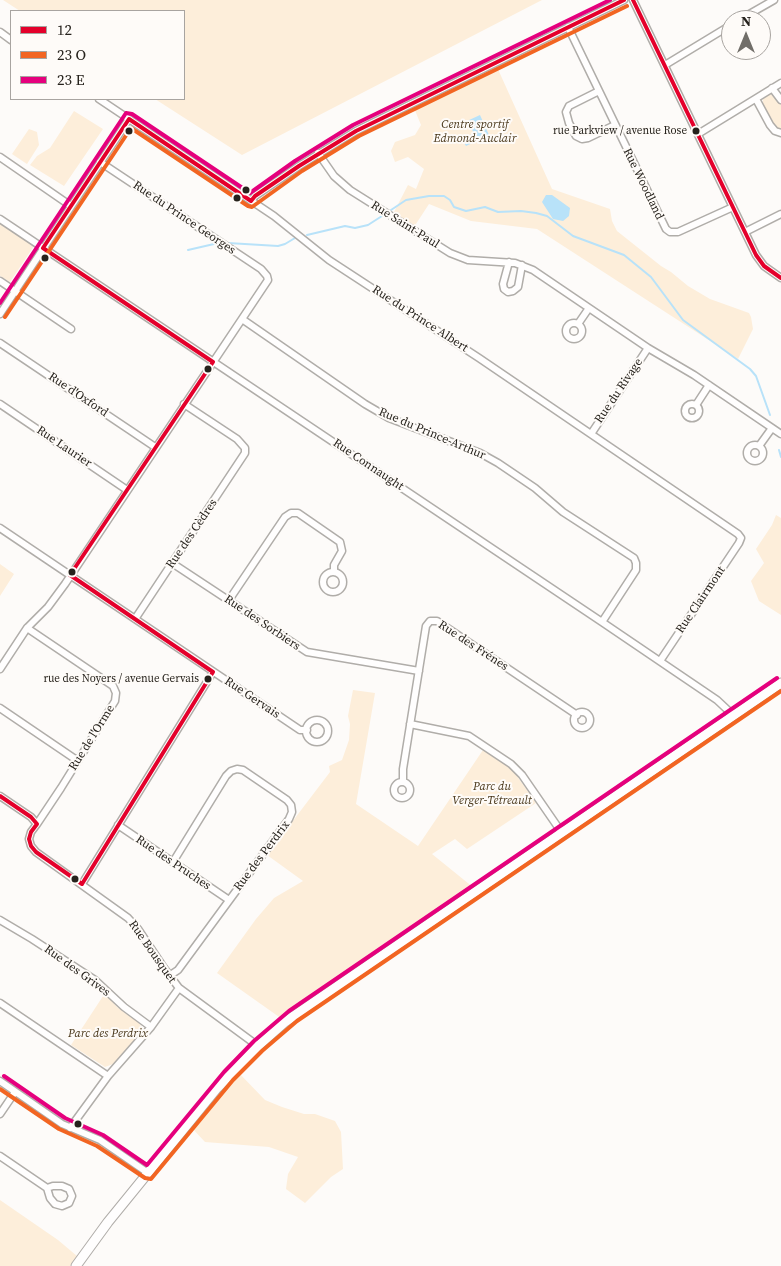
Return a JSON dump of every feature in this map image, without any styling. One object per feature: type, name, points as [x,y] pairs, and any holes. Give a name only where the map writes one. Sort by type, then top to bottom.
[{"type":"street","points":[[251,201],[262,191],[318,154],[369,124],[624,0]]},
{"type":"street","points":[[633,0],[762,264],[781,278]]},
{"type":"street","points":[[756,10],[774,0]]},
{"type":"street","name":"Rue Woodland","points":[[568,27],[667,230],[678,232],[733,207]]},
{"type":"street","points":[[665,65],[721,31]]},
{"type":"street","points":[[698,134],[781,83]]},
{"type":"street","points":[[772,88],[781,100]]},
{"type":"street","points":[[599,91],[568,107],[567,115],[572,128],[577,137],[584,139],[615,125]]},
{"type":"street","points":[[756,99],[772,128],[781,133]]},
{"type":"street","name":"Rue du Prince Albert","points":[[100,100],[289,227],[329,260],[479,358],[738,534],[741,538]]},
{"type":"street","points":[[0,314],[129,119]]},
{"type":"street","name":"Rue Saint-Paul","points":[[318,154],[334,176],[350,190],[453,255],[468,260],[509,262],[522,265],[540,274],[648,348],[709,385],[781,434]]},
{"type":"street","points":[[0,157],[71,206]]},
{"type":"street","name":"Rue du Prince Georges","points":[[100,162],[261,269],[267,276],[267,284],[242,319]]},
{"type":"street","points":[[745,232],[781,214]]},
{"type":"street","name":"Rue Connaught","points":[[0,219],[660,661],[717,700],[733,715]]},
{"type":"street","points":[[509,262],[503,284],[504,289],[510,292],[515,291],[518,287],[522,265]]},
{"type":"street","points":[[0,281],[71,329]]},
{"type":"street","points":[[578,324],[589,308]]},
{"type":"street","points":[[0,669],[27,628],[48,607],[242,319]]},
{"type":"street","name":"Rue du Prince-Arthur","points":[[242,319],[365,404],[389,418],[466,447],[498,463],[530,485],[563,512],[634,558],[637,565],[636,570],[602,622]]},
{"type":"street","name":"Rue d'Oxford","points":[[0,343],[155,447]]},
{"type":"street","name":"Rue du Rivage","points":[[591,434],[648,348]]},
{"type":"street","points":[[696,405],[709,385]]},
{"type":"street","name":"Rue Laurier","points":[[0,404],[127,490]]},
{"type":"street","name":"Rue des Cèdres","points":[[135,619],[244,457],[245,448],[237,439],[184,404]]},
{"type":"street","points":[[759,446],[772,428]]},
{"type":"street","points":[[228,600],[285,517],[291,513],[302,515],[340,542],[342,551],[334,566],[334,572]]},
{"type":"street","name":"Rue Gervais","points":[[0,528],[300,730],[307,730]]},
{"type":"street","name":"Rue Clairmont","points":[[660,661],[741,538]]},
{"type":"street","name":"Rue des Sorbiers","points":[[172,563],[307,652],[419,671]]},
{"type":"street","name":"Rue des Frénes","points":[[403,781],[403,769],[426,625],[429,621],[434,620],[577,715]]},
{"type":"street","name":"Rue de l'Orme","points":[[27,628],[110,684],[116,691],[114,701],[37,824]]},
{"type":"street","points":[[82,884],[213,672]]},
{"type":"street","points":[[76,1266],[108,1222],[218,1088],[258,1046],[304,1008],[781,683]]},
{"type":"street","points":[[0,708],[78,761]]},
{"type":"street","points":[[410,724],[469,736],[511,764],[519,771],[562,833]]},
{"type":"street","name":"Rue des Perdrix","points":[[169,976],[178,970],[291,816],[291,805],[280,795],[243,770],[231,771],[226,776],[173,862]]},
{"type":"street","points":[[0,796],[31,817],[37,824]]},
{"type":"street","name":"Rue Bousquet","points":[[37,824],[30,837],[30,844],[34,850],[132,921],[179,988],[258,1046]]},
{"type":"street","name":"Rue des Pruches","points":[[118,825],[229,900]]},
{"type":"street","name":"Rue des Grives","points":[[0,920],[24,933],[95,980],[124,1007],[151,1027]]},
{"type":"street","points":[[70,1128],[108,1076],[151,1027],[179,988]]},
{"type":"street","points":[[0,1003],[108,1076]]},
{"type":"street","points":[[0,1081],[70,1128],[100,1140],[148,1173]]},
{"type":"street","points":[[0,1114],[15,1092]]},
{"type":"street","points":[[0,1156],[46,1188]]},
{"type":"green space","points":[[3,0],[542,0],[242,155],[157,100],[185,100],[185,10],[18,10]]},
{"type":"green space","name":"Centre sportif Edmond-Auclair","points":[[497,67],[552,189],[610,209],[612,221],[617,231],[661,266],[688,286],[710,299],[749,313],[753,329],[738,359],[537,229],[471,221],[429,204],[414,227],[394,212],[408,185],[416,189],[424,169],[408,157],[395,162],[391,151],[395,142],[415,135],[421,125],[414,108]]},
{"type":"green space","points":[[770,94],[781,104],[781,130],[773,125],[763,104],[763,98]]},
{"type":"green space","points":[[74,111],[103,129],[64,186],[30,165],[37,156],[50,148]]},
{"type":"green space","points":[[29,129],[37,132],[39,145],[27,164],[12,154]]},
{"type":"green space","points":[[0,224],[34,246],[10,282],[0,276]]},
{"type":"green space","points":[[776,515],[781,518],[781,615],[759,601],[751,581],[764,563],[756,549],[772,525]]},
{"type":"green space","points":[[0,564],[14,574],[0,596]]},
{"type":"green space","name":"Parc du Verger-Tétreault","points":[[353,690],[375,693],[356,804],[418,846],[483,750],[512,769],[536,803],[467,849],[455,839],[432,854],[474,888],[282,1019],[217,973],[256,919],[274,898],[303,881],[267,855],[330,772],[329,766],[342,760],[349,740],[350,724],[348,716]]},
{"type":"green space","name":"Parc des Perdrix","points":[[105,993],[117,1007],[139,1023],[142,1028],[140,1034],[113,1064],[105,1067],[71,1045]]},
{"type":"green space","points":[[238,1072],[265,1100],[304,1114],[315,1114],[335,1121],[341,1132],[343,1169],[331,1177],[305,1203],[286,1189],[288,1174],[298,1157],[269,1147],[205,1142],[191,1127]]},
{"type":"green space","points":[[0,1200],[58,1240],[77,1256],[70,1266],[0,1266]]},
{"type":"water","points":[[480,115],[489,135],[466,146],[462,139],[474,133],[467,121]]},
{"type":"water","points":[[546,195],[552,195],[570,208],[569,216],[563,221],[553,219],[542,202]]},
{"type":"waterway","points":[[391,210],[406,200],[429,196],[444,196],[450,200],[454,207],[466,211],[485,207],[498,212],[521,211],[536,213],[547,216],[573,236],[624,255],[651,277],[683,320],[750,369],[756,376],[770,415]]},
{"type":"waterway","points":[[307,235],[345,226],[355,228],[368,225],[382,216]]},
{"type":"waterway","points":[[228,243],[278,246],[295,238]]},
{"type":"waterway","points":[[188,250],[214,244]]},
{"type":"waterway","points":[[779,450],[781,457]]},
{"type":"transit line","points":[[0,303],[126,113],[132,114],[250,193],[295,161],[353,125],[610,0]]},
{"type":"transit line","name":"12","points":[[0,796],[31,817],[37,824],[31,832],[29,839],[31,846],[36,852],[82,884],[213,672],[70,575],[213,362],[43,248],[129,119],[251,201],[255,196],[299,166],[356,131],[624,0]]},
{"type":"transit line","name":"12","points":[[633,0],[756,255],[764,266],[781,278]]},
{"type":"transit line","points":[[5,317],[131,128],[252,207],[302,171],[359,136],[627,6]]},
{"type":"transit line","points":[[4,1076],[65,1118],[103,1135],[147,1165],[224,1072],[254,1041],[289,1011],[777,678]]},
{"type":"transit line","points":[[0,1089],[59,1129],[97,1146],[145,1178],[151,1179],[233,1080],[262,1051],[297,1021],[781,691]]},
{"type":"place","name":"rue Parkview / avenue Rose","points":[[696,131]]},
{"type":"place","name":"rue des Noyers / avenue Gervais","points":[[208,679]]}]
